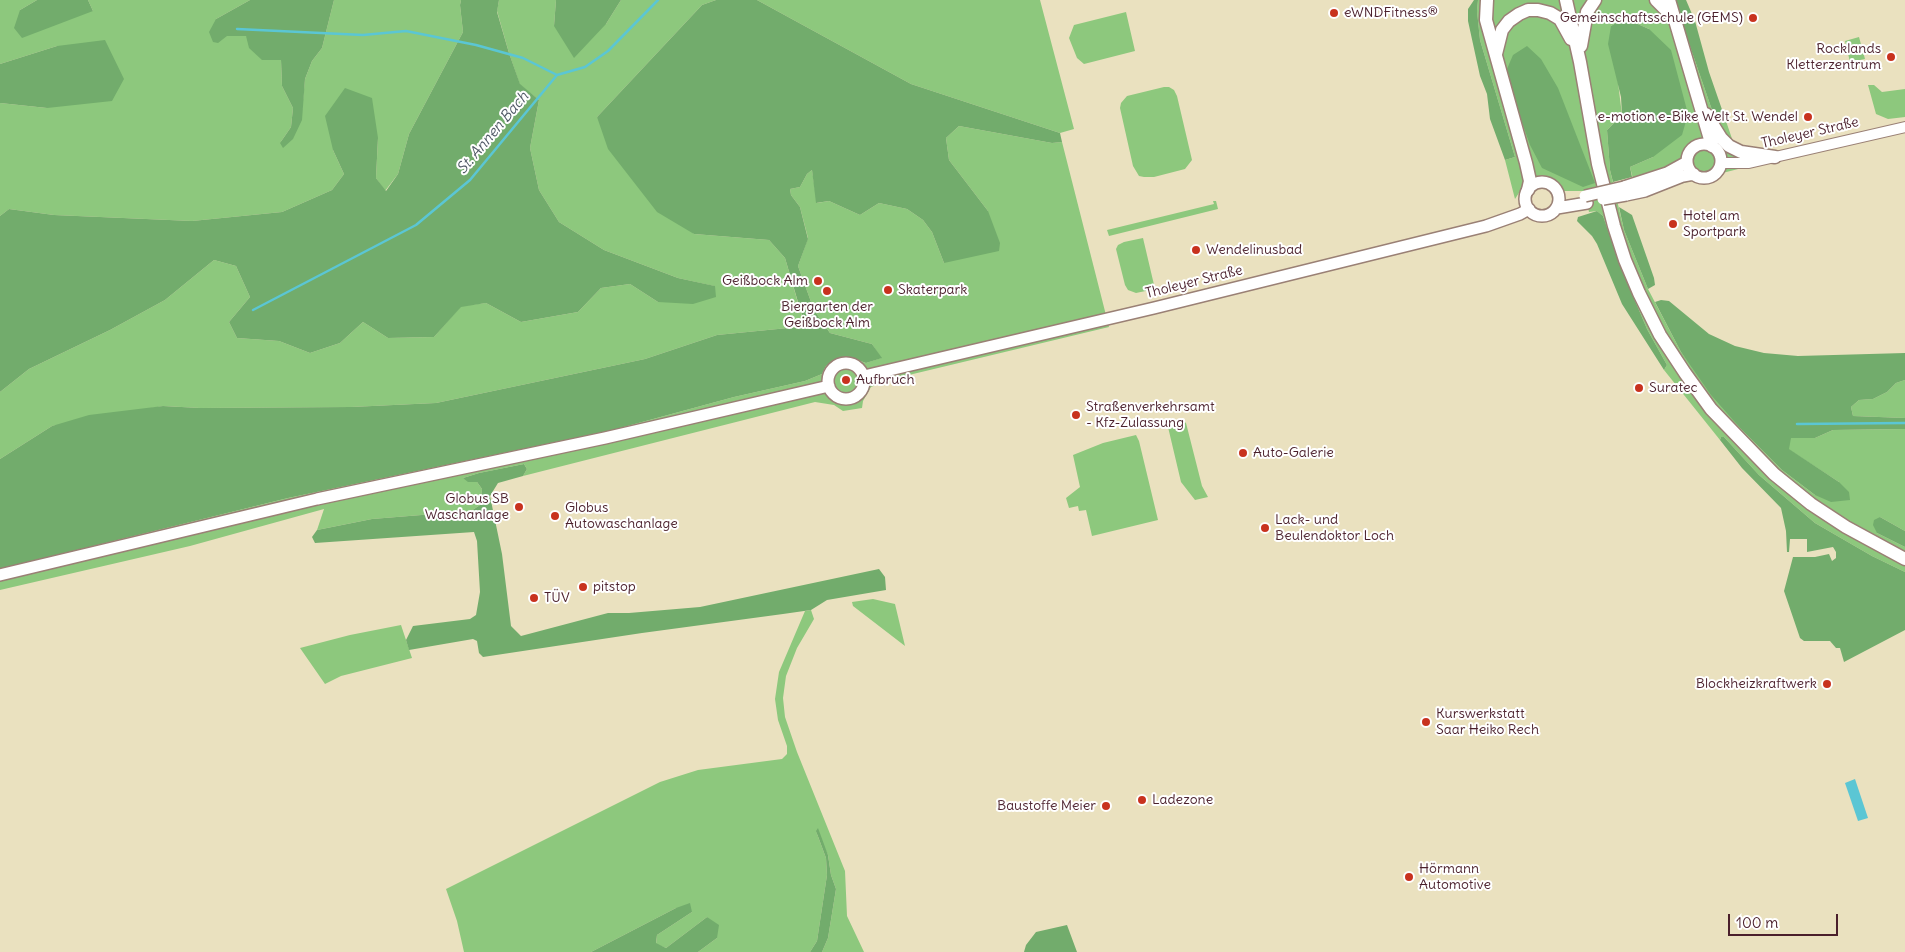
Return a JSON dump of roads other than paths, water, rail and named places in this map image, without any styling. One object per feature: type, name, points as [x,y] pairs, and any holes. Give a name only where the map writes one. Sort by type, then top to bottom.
[{"type":"highway","points":[[1487,0],[1486,20],[1526,163],[1530,181],[1528,190]]},
{"type":"highway","points":[[1566,0],[1580,59],[1598,164],[1614,226],[1625,260],[1660,335],[1710,409],[1774,474],[1811,504],[1846,527],[1905,559]]},
{"type":"highway","points":[[1580,59],[1583,25],[1587,12],[1595,0]]},
{"type":"highway","points":[[1656,0],[1674,19]]},
{"type":"highway","points":[[1669,0],[1700,104],[1705,124],[1706,145]]},
{"type":"highway","points":[[1496,55],[1502,30],[1509,21],[1524,12],[1538,10],[1550,13],[1560,19],[1580,59]]},
{"type":"highway","points":[[1700,104],[1721,138],[1730,146],[1741,152],[1775,157]]},
{"type":"highway","points":[[1526,163],[1536,178],[1542,183]]},
{"type":"main road","name":"Tholeyer Straße","points":[[1721,163],[1749,163],[1905,127]]},
{"type":"main road","points":[[1706,145],[1720,153],[1721,163],[1720,168],[1713,176],[1703,178],[1694,174],[1689,169],[1687,162],[1691,151],[1706,145]]},
{"type":"main road","points":[[1586,200],[1561,196],[1551,185],[1542,183],[1532,186],[1528,190],[1526,198],[1532,213],[1543,216],[1548,215],[1557,208],[1625,191],[1687,162]]},
{"type":"main road","points":[[1625,191],[1645,191],[1683,176],[1694,174]]},
{"type":"main road","points":[[1557,192],[1559,197],[1557,208]]},
{"type":"main road","name":"Tholeyer Straße","points":[[864,376],[1146,310],[1486,226],[1529,209]]},
{"type":"main road","points":[[849,363],[854,365],[859,368],[864,376],[864,387],[861,392],[852,398],[838,397],[829,386],[828,380],[831,371],[839,364],[849,363]]},
{"type":"main road","points":[[0,575],[316,499],[605,438],[829,386]]},
{"type":"water","points":[[1855,779],[1868,818],[1858,821],[1845,783]]},
{"type":"waterway","name":"St. Annen Bach","points":[[253,310],[416,225],[470,180],[557,75],[585,67],[608,51],[658,0]]},
{"type":"waterway","points":[[237,29],[363,35],[406,31],[476,45],[523,58],[557,75]]},
{"type":"waterway","points":[[1797,424],[1905,423]]},
{"type":"place","name":"eWNDFitness®","points":[[1334,13]]},
{"type":"place","name":"Gemeinschaftsschule (GEMS)","points":[[1753,18]]},
{"type":"place","name":"Rocklands Kletterzentrum","points":[[1891,57]]},
{"type":"place","name":"e-motion e-Bike Welt St. Wendel","points":[[1808,117]]},
{"type":"place","name":"Hotel am Sportpark","points":[[1673,224]]},
{"type":"place","name":"Wendelinusbad","points":[[1196,250]]},
{"type":"place","name":"Geißbock Alm","points":[[818,281]]},
{"type":"place","name":"Skaterpark","points":[[888,290]]},
{"type":"place","name":"Biergarten der Geißbock Alm","points":[[827,291]]},
{"type":"place","name":"Aufbruch","points":[[846,380]]},
{"type":"place","name":"Suratec","points":[[1639,388]]},
{"type":"place","name":"Straßenverkehrsamt - Kfz-Zulassung","points":[[1076,415]]},
{"type":"place","name":"Auto-Galerie","points":[[1243,453]]},
{"type":"place","name":"Globus SB Waschanlage","points":[[519,507]]},
{"type":"place","name":"Globus Autowaschanlage","points":[[555,516]]},
{"type":"place","name":"Lack- und Beulendoktor Loch","points":[[1265,528]]},
{"type":"place","name":"pitstop","points":[[583,587]]},
{"type":"place","name":"TÜV","points":[[534,598]]},
{"type":"place","name":"Blockheizkraftwerk","points":[[1827,684]]},
{"type":"place","name":"Kurswerkstatt Saar Heiko Rech","points":[[1426,722]]},
{"type":"place","name":"Ladezone","points":[[1142,800]]},
{"type":"place","name":"Baustoffe Meier","points":[[1106,806]]},
{"type":"place","name":"Hörmann Automotive","points":[[1409,877]]}]
